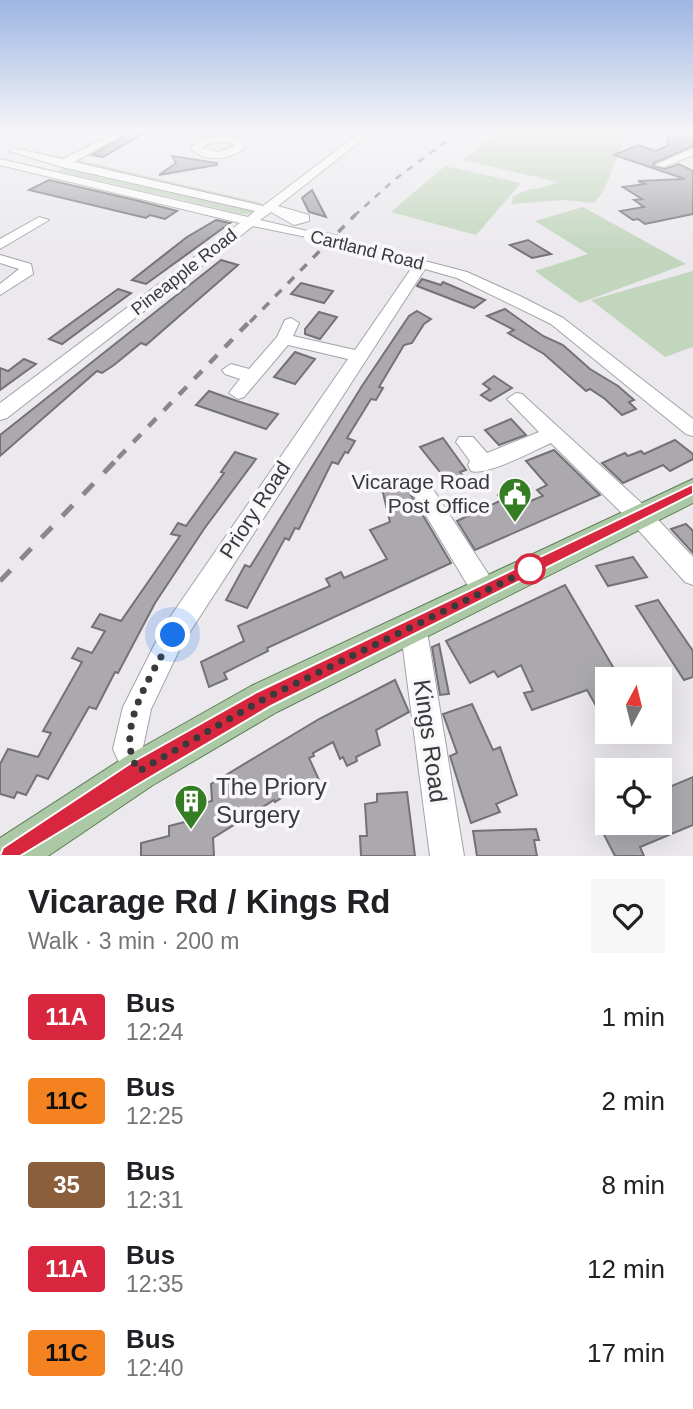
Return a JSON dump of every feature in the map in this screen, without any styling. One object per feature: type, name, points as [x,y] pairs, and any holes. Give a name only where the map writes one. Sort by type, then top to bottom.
[{"type":"main road","points":[[11,856],[139,771],[264,699],[693,490]]},
{"type":"street","name":"Cartland Road","points":[[45,172],[422,263],[490,287],[557,321],[693,429]]},
{"type":"street","name":"Cartland Road","points":[[110,172],[283,211]]},
{"type":"street","name":"Pineapple Road","points":[[0,413],[314,172]]},
{"type":"street","points":[[0,245],[43,220]]},
{"type":"street","points":[[0,259],[26,267],[26,274],[0,290]]},
{"type":"street","name":"Priory Road","points":[[139,771],[128,749],[137,707],[173,635],[357,356],[422,263]]},
{"type":"street","points":[[238,393],[288,331],[357,356]]},
{"type":"street","points":[[231,370],[251,376]]},
{"type":"street","points":[[516,399],[640,516],[693,574]]},
{"type":"street","points":[[466,442],[481,464],[554,435]]},
{"type":"street","points":[[421,489],[485,591]]},
{"type":"street","name":"Kings Road","points":[[413,625],[447,856]]},
{"type":"green space","points":[[62,172],[129,172],[261,203],[262,206],[249,214]]},
{"type":"green space","points":[[438,172],[472,172],[521,183],[476,235],[391,212]]},
{"type":"green space","points":[[514,172],[611,172],[595,203],[562,200],[512,204],[513,197],[520,193],[557,182]]},
{"type":"green space","points":[[583,207],[686,264],[580,303],[535,271],[588,254],[535,221]]},
{"type":"green space","points":[[693,271],[693,347],[665,357],[591,300]]},
{"type":"building","points":[[664,172],[693,172],[693,214],[645,224],[620,211],[644,207],[634,200],[642,199],[623,187],[645,184],[638,181],[685,179]]},
{"type":"building","points":[[49,180],[177,211],[165,219],[150,215],[146,218],[29,190]]},
{"type":"building","points":[[312,190],[326,217],[309,212],[302,198]]},
{"type":"building","points":[[216,220],[230,223],[146,284],[132,280],[187,237]]},
{"type":"building","points":[[528,240],[551,254],[532,258],[510,245]]},
{"type":"building","points":[[221,260],[238,265],[146,345],[141,343],[102,373],[97,371],[0,456],[0,435]]},
{"type":"building","points":[[422,279],[441,285],[443,282],[485,300],[474,308],[417,286]]},
{"type":"building","points":[[301,283],[333,291],[324,303],[291,294]]},
{"type":"building","points":[[118,289],[131,293],[62,344],[49,339]]},
{"type":"building","points":[[505,309],[543,336],[563,345],[590,369],[618,386],[634,400],[629,402],[636,409],[622,415],[590,389],[586,391],[544,354],[508,333],[514,330],[487,316]]},
{"type":"building","points":[[417,311],[431,319],[424,324],[412,343],[404,345],[379,387],[383,388],[376,400],[371,399],[347,438],[355,441],[348,453],[345,452],[338,464],[332,462],[299,529],[295,528],[289,540],[285,538],[247,608],[226,600],[245,565],[250,567],[362,386],[409,316]]},
{"type":"building","points":[[319,312],[337,317],[320,339],[305,334],[305,329]]},
{"type":"building","points":[[295,352],[315,359],[295,384],[274,377]]},
{"type":"building","points":[[24,359],[36,364],[0,390],[0,368],[8,371]]},
{"type":"building","points":[[494,376],[512,388],[490,401],[481,395],[490,389],[483,384]]},
{"type":"building","points":[[209,391],[278,414],[266,429],[196,405]]},
{"type":"building","points":[[511,419],[526,435],[499,445],[485,430]]},
{"type":"building","points":[[443,438],[466,470],[460,472],[463,476],[448,482],[420,447]]},
{"type":"building","points":[[675,440],[693,454],[693,459],[670,471],[663,465],[623,483],[602,463],[625,453],[628,456],[641,451],[644,454]]},
{"type":"building","points":[[554,450],[600,495],[475,550],[457,521],[502,500],[498,495],[510,489],[523,504],[543,496],[537,490],[547,485],[526,461]]},
{"type":"building","points":[[235,452],[256,459],[204,529],[155,603],[118,673],[115,672],[96,709],[89,707],[48,779],[37,775],[26,795],[17,792],[14,798],[0,794],[0,764],[8,749],[38,757],[51,733],[43,731],[82,662],[72,658],[78,648],[92,653],[105,631],[92,627],[100,614],[121,621],[180,536],[171,534],[178,523],[186,526],[224,473],[221,472]]},
{"type":"building","points":[[380,480],[411,482],[408,490],[451,563],[267,648],[268,651],[224,673],[227,679],[209,687],[201,662],[244,641],[238,626],[330,586],[326,579],[341,572],[344,578],[387,559],[370,530],[390,522]]},
{"type":"building","points":[[686,524],[693,531],[693,553],[671,529]]},
{"type":"building","points":[[633,557],[647,577],[608,586],[596,566]]},
{"type":"building","points":[[565,585],[613,667],[595,667],[595,704],[587,690],[532,710],[524,693],[533,691],[521,665],[498,677],[494,671],[470,683],[446,641]]},
{"type":"building","points":[[658,600],[693,651],[693,677],[684,680],[636,606]]},
{"type":"building","points":[[439,644],[449,694],[440,695],[432,647]]},
{"type":"building","points":[[395,680],[409,712],[376,730],[380,745],[356,757],[357,761],[347,766],[343,757],[340,759],[333,742],[313,753],[314,756],[309,758],[319,780],[302,791],[300,786],[275,802],[274,800],[213,838],[214,856],[141,856],[141,843],[169,836],[169,826],[196,819],[195,805],[212,801],[211,784],[319,719]]},
{"type":"building","points":[[472,704],[493,750],[500,747],[517,795],[496,804],[500,812],[471,823],[450,756],[457,753],[443,714]]},
{"type":"building","points":[[693,777],[693,825],[672,834],[672,786]]},
{"type":"building","points":[[407,792],[415,856],[361,856],[360,836],[367,836],[365,804],[377,802],[377,794]]},
{"type":"building","points":[[536,829],[539,840],[534,840],[537,856],[477,856],[473,831]]},
{"type":"building","points":[[604,835],[669,835],[640,847],[644,856],[615,856]]},
{"type":"railway","points":[[354,216],[405,172]]},
{"type":"railway","points":[[250,322],[354,216]]},
{"type":"railway","points":[[118,458],[251,320]]},
{"type":"railway","points":[[0,581],[120,456]]},
{"type":"bus line","name":"11A","points":[[11,856],[139,771],[264,699],[693,490]]},
{"type":"place","name":"Vicarage Road Post Office","points":[[515,524]]},
{"type":"place","name":"The Priory Surgery","points":[[191,831]]},
{"type":"route","points":[[173,635],[137,707],[128,749],[139,771],[264,699],[530,569]]}]
